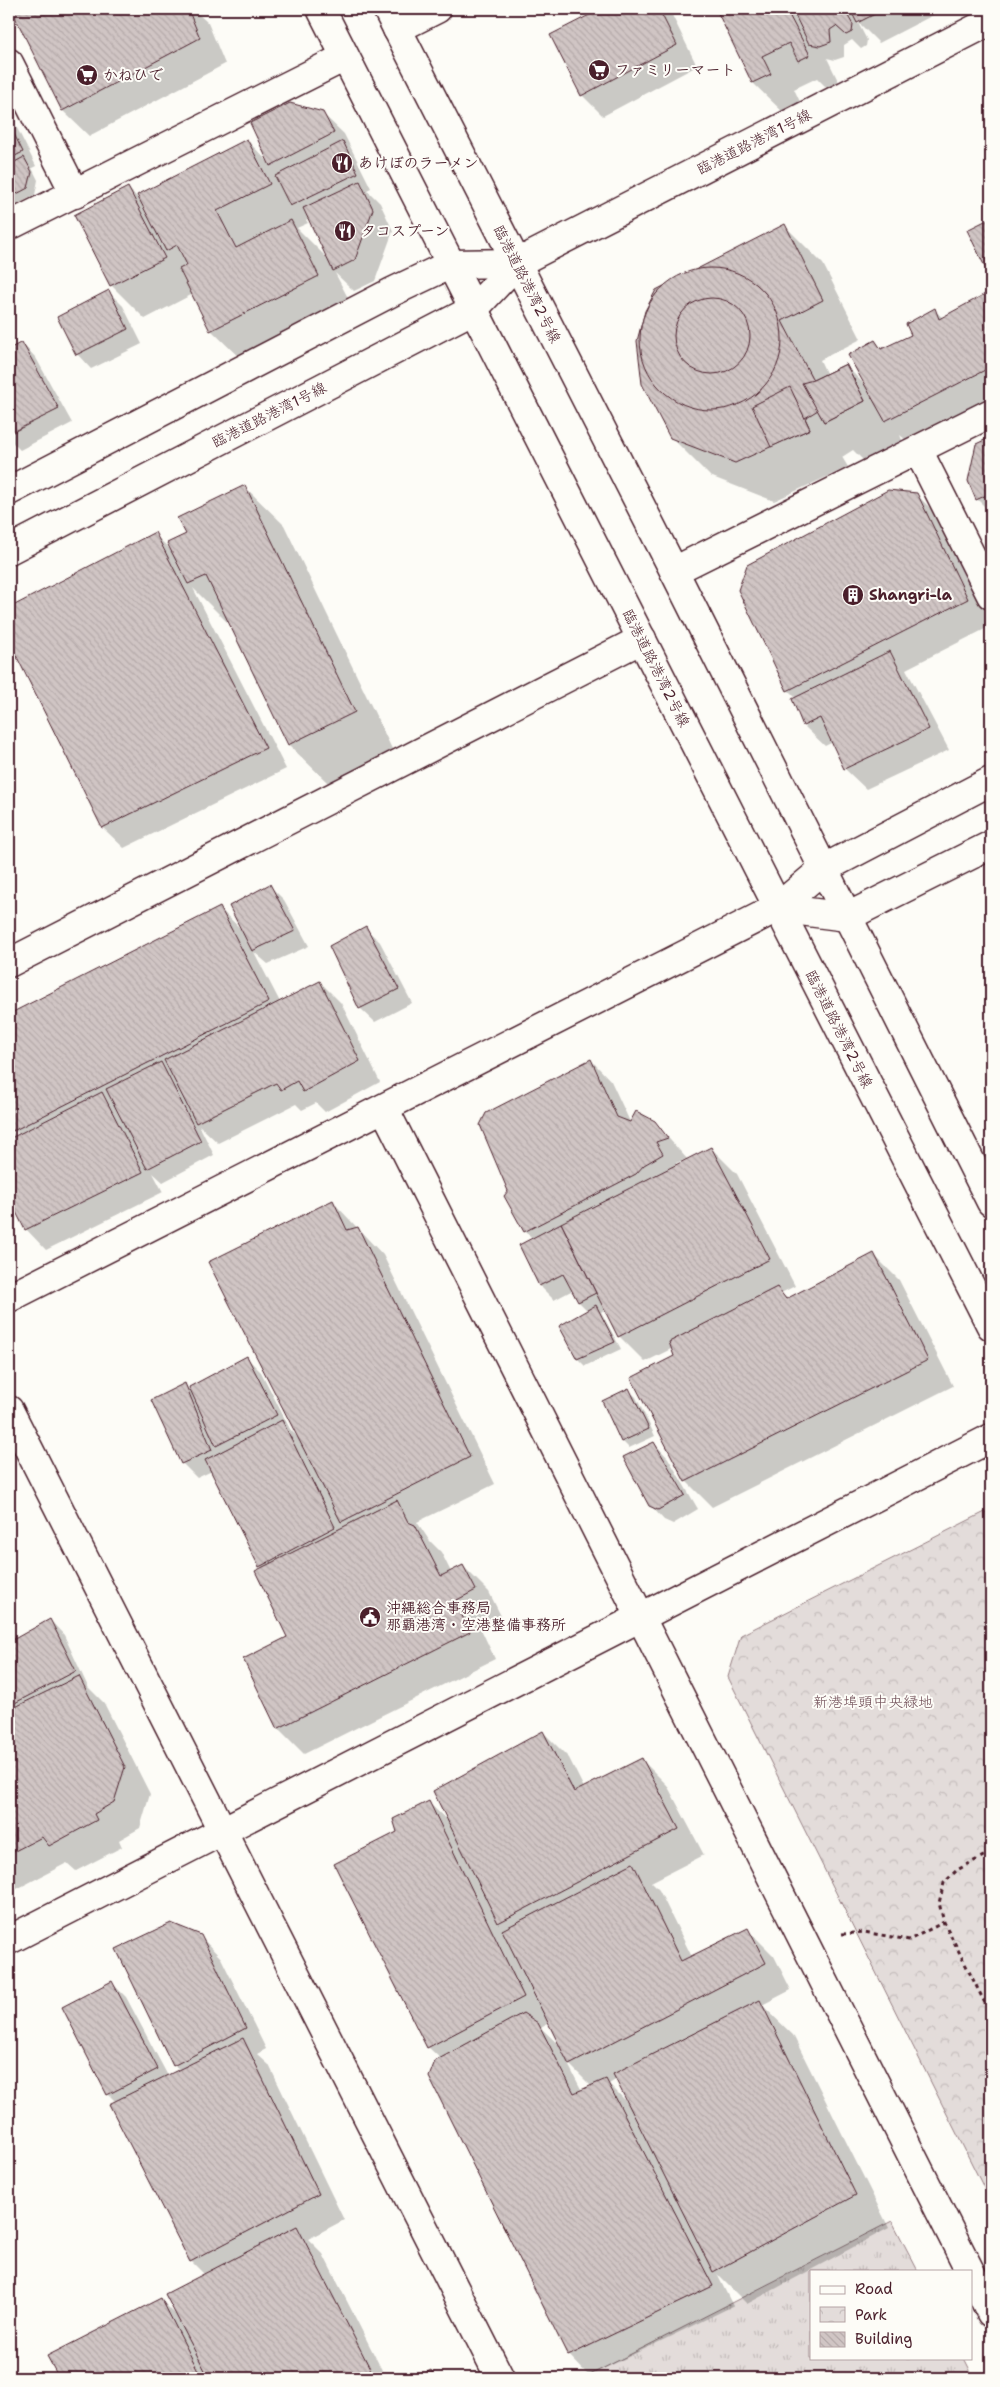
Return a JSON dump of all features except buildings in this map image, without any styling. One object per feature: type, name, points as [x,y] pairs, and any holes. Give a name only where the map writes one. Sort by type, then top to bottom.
[{"type":"street","name":"臨港道路港湾2号線","points":[[321,9],[991,1326]]},
{"type":"street","points":[[392,19],[437,9]]},
{"type":"street","name":"臨港道路港湾2号線","points":[[392,19],[674,571],[991,1202]]},
{"type":"street","name":"臨港道路港湾1号線","points":[[9,550],[474,308],[517,263],[991,21]]},
{"type":"street","points":[[9,226],[345,57]]},
{"type":"street","points":[[9,63],[75,194]]},
{"type":"street","name":"臨港道路港湾1号線","points":[[9,491],[392,292],[451,264],[517,263]]},
{"type":"street","points":[[674,571],[991,412]]},
{"type":"street","points":[[918,450],[991,595]]},
{"type":"street","points":[[9,963],[642,639]]},
{"type":"street","points":[[9,1298],[777,908],[823,869],[991,781]]},
{"type":"street","points":[[777,908],[847,917],[991,845]]},
{"type":"street","points":[[384,1108],[970,2270]]},
{"type":"street","points":[[9,1410],[500,2378]]},
{"type":"street","points":[[9,1940],[991,1438]]},
{"type":"street","points":[[972,2274],[991,2313]]},
{"type":"path","points":[[991,1852],[957,1870],[944,1883],[939,1903],[944,1922],[991,2015]]},
{"type":"path","points":[[842,1934],[864,1932],[908,1940],[944,1922]]},
{"type":"green space","name":"新港埠頭中央緑地","points":[[985,1512],[991,1515],[991,2202],[728,1677],[741,1635]]},
{"type":"green space","points":[[892,2221],[917,2270],[810,2270],[810,2360],[965,2360],[974,2378],[584,2378]]},
{"type":"place","name":"ファミリーマート","points":[[599,70]]},
{"type":"place","name":"かねひで","points":[[87,75]]},
{"type":"place","name":"あけぼのラーメン","points":[[342,163]]},
{"type":"place","name":"タコスプーン","points":[[345,231]]},
{"type":"place","name":"Shangri-la","points":[[853,595]]},
{"type":"place","name":"沖縄総合事務局 那覇港湾・空港整備事務所","points":[[370,1617]]}]
